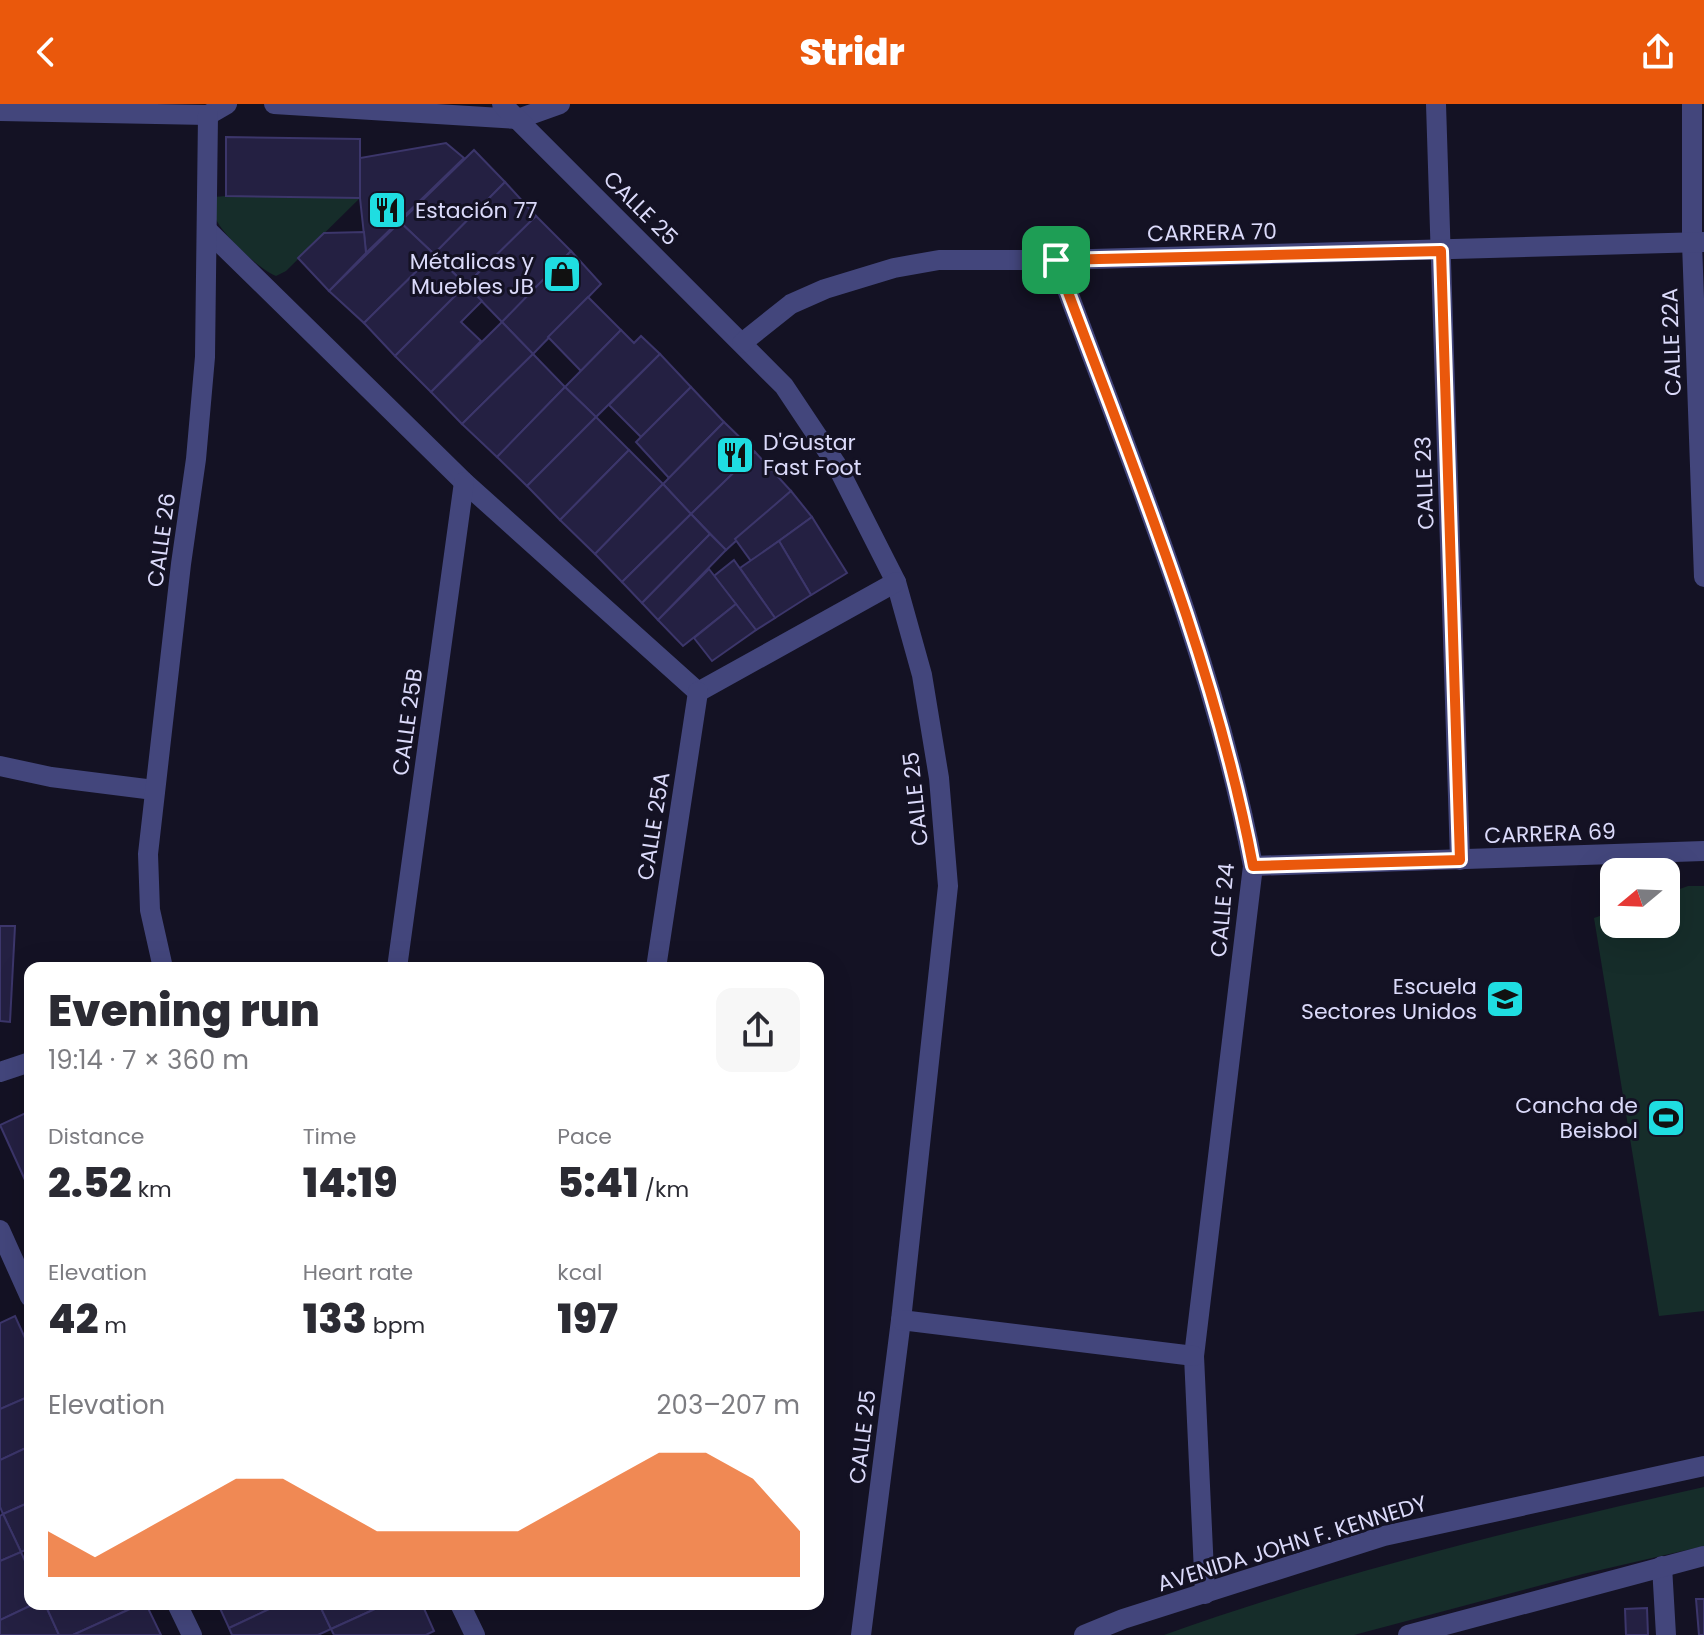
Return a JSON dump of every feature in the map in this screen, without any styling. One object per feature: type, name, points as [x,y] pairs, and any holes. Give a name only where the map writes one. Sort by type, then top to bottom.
[{"type":"street","points":[[0,111],[208,115],[227,104]]},
{"type":"street","points":[[274,104],[518,119],[560,104]]},
{"type":"street","name":"CALLE 25","points":[[502,104],[784,386],[836,464],[896,582],[924,690],[939,778],[948,886],[901,1320],[861,1635]]},
{"type":"street","name":"CALLE 23","points":[[1436,104],[1460,860]]},
{"type":"street","name":"CALLE 22A","points":[[1692,104],[1698,242],[1704,577]]},
{"type":"street","name":"CALLE 26","points":[[162,962],[150,910],[148,854],[196,459],[205,357],[208,115]]},
{"type":"street","points":[[208,231],[464,482],[698,692],[896,582]]},
{"type":"street","name":"CARRERA 70","points":[[742,343],[791,304],[861,276],[939,260],[1441,251],[1698,242]]},
{"type":"street","name":"CALLE 24","points":[[1056,260],[1166,558],[1199,658],[1240,798],[1253,866],[1194,1356],[1205,1594]]},
{"type":"street","name":"CALLE 25B","points":[[398,962],[464,482]]},
{"type":"street","name":"CALLE 25A","points":[[657,962],[698,692]]},
{"type":"street","points":[[0,766],[51,777],[154,790]]},
{"type":"street","name":"CARRERA 69","points":[[1253,866],[1704,851]]},
{"type":"street","points":[[0,1072],[24,1064]]},
{"type":"street","points":[[0,1230],[8,1274],[24,1291]]},
{"type":"street","points":[[901,1320],[1194,1356]]},
{"type":"street","name":"AVENIDA JOHN F. KENNEDY","points":[[1084,1635],[1123,1619],[1384,1536],[1704,1466]]},
{"type":"street","points":[[1412,1634],[1704,1556]]},
{"type":"street","points":[[1662,1566],[1666,1635]]},
{"type":"street","points":[[180,1610],[192,1635]]},
{"type":"street","points":[[463,1610],[475,1635]]},
{"type":"green space","points":[[214,197],[360,198],[286,271],[276,276],[242,251],[219,224],[214,215]]},
{"type":"green space","name":"Cancha de Beisbol","points":[[1704,886],[1704,1311],[1659,1316],[1594,918],[1600,916],[1600,938],[1680,938],[1680,889]]},
{"type":"green space","points":[[1704,1487],[1704,1546],[1583,1574],[1354,1635],[1164,1635],[1364,1571]]},
{"type":"building","points":[[226,137],[360,139],[360,198],[226,196]]},
{"type":"building","name":"Estación 77","points":[[446,143],[464,158],[366,253],[360,198],[360,158]]},
{"type":"building","points":[[474,150],[505,182],[434,254],[400,222]]},
{"type":"building","points":[[505,182],[536,216],[466,285],[434,254]]},
{"type":"building","points":[[536,216],[571,251],[502,322],[466,285]]},
{"type":"building","points":[[400,222],[434,254],[364,323],[329,291]]},
{"type":"building","points":[[364,232],[366,253],[329,291],[298,258],[324,233]]},
{"type":"building","points":[[571,251],[601,284],[533,354],[502,322]]},
{"type":"building","points":[[434,254],[466,285],[395,356],[364,323]]},
{"type":"building","points":[[466,285],[482,301],[461,322],[481,341],[431,392],[395,356]]},
{"type":"building","points":[[588,297],[621,330],[581,371],[548,337]]},
{"type":"building","points":[[502,322],[533,354],[462,424],[431,392]]},
{"type":"building","points":[[621,330],[634,343],[641,336],[660,354],[596,417],[565,387]]},
{"type":"building","points":[[533,354],[565,387],[497,457],[462,424]]},
{"type":"building","points":[[660,354],[691,387],[641,437],[609,405]]},
{"type":"building","points":[[565,387],[596,417],[527,486],[497,457]]},
{"type":"building","points":[[691,387],[724,422],[669,478],[636,442]]},
{"type":"building","points":[[596,417],[629,450],[560,520],[527,486]]},
{"type":"building","points":[[724,422],[755,452],[691,514],[663,484]]},
{"type":"building","points":[[629,450],[663,484],[595,554],[560,520]]},
{"type":"building","points":[[755,452],[791,491],[726,550],[691,514]]},
{"type":"building","points":[[663,484],[691,514],[622,582],[595,554]]},
{"type":"building","points":[[791,491],[812,517],[751,561],[735,539]]},
{"type":"building","points":[[691,514],[710,534],[642,603],[622,582]]},
{"type":"building","points":[[812,517],[847,573],[811,595],[779,541]]},
{"type":"building","points":[[710,534],[726,550],[658,620],[642,603]]},
{"type":"building","points":[[779,541],[811,595],[775,618],[740,568]]},
{"type":"building","points":[[734,560],[775,618],[756,630],[714,576]]},
{"type":"building","points":[[709,569],[736,604],[683,646],[658,620]]},
{"type":"building","points":[[736,604],[756,630],[712,661],[694,638]]},
{"type":"building","points":[[0,926],[15,926],[10,1022],[0,1021]]},
{"type":"building","points":[[24,1114],[24,1178],[0,1125]]},
{"type":"building","points":[[15,1316],[24,1336],[24,1399],[0,1409],[0,1323]]},
{"type":"building","points":[[24,1399],[24,1449],[0,1460],[0,1409]]},
{"type":"building","points":[[24,1449],[24,1505],[3,1514],[0,1507],[0,1460]]},
{"type":"building","points":[[24,1505],[24,1551],[21,1552],[3,1514]]},
{"type":"building","points":[[3,1514],[21,1552],[0,1561],[0,1516]]},
{"type":"building","points":[[21,1552],[24,1559],[24,1609],[0,1620],[0,1561]]},
{"type":"building","points":[[1696,1599],[1704,1599],[1704,1635],[1699,1635]]},
{"type":"building","points":[[1647,1608],[1648,1635],[1626,1635],[1625,1609]]},
{"type":"building","points":[[24,1609],[48,1610],[59,1635],[0,1635],[0,1620]]},
{"type":"building","points":[[48,1610],[128,1610],[73,1635],[59,1635]]},
{"type":"building","points":[[128,1610],[149,1610],[161,1635],[73,1635]]},
{"type":"building","points":[[221,1610],[267,1610],[229,1628]]},
{"type":"building","points":[[267,1610],[322,1610],[331,1629],[318,1635],[232,1635],[229,1628]]},
{"type":"building","points":[[322,1610],[373,1610],[331,1629]]},
{"type":"building","points":[[373,1610],[425,1610],[434,1631],[426,1635],[334,1635],[331,1629]]},
{"type":"place","name":"Estación 77","points":[[387,210]]},
{"type":"place","name":"Métalicas y Muebles JB","points":[[562,274]]},
{"type":"place","name":"D'Gustar Fast Foot","points":[[735,455]]},
{"type":"place","name":"Escuela Sectores Unidos","points":[[1505,999]]},
{"type":"place","name":"Cancha de Beisbol","points":[[1666,1118]]},
{"type":"route","points":[[1441,251],[1460,860],[1253,866],[1240,798],[1199,658],[1166,558],[1056,260],[1441,251]]}]
